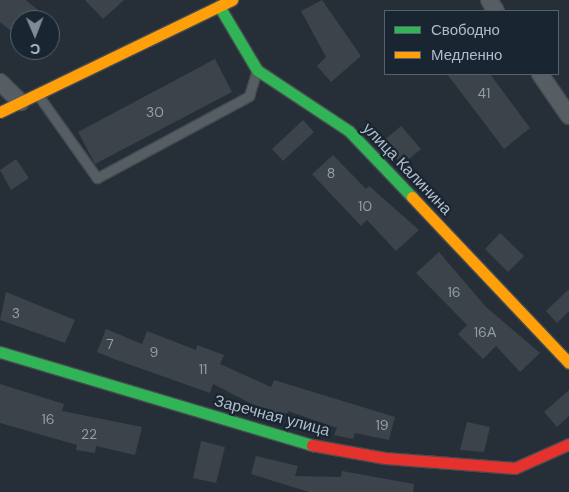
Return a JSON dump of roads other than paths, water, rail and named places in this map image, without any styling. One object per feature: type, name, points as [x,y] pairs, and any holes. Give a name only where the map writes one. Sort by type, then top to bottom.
[{"type":"street","points":[[0,112],[232,0]]},
{"type":"street","name":"улица Калинина","points":[[219,6],[257,70],[348,131],[569,363]]},
{"type":"street","points":[[541,75],[569,116]]},
{"type":"street","points":[[0,82],[21,102]]},
{"type":"street","name":"Заречная улица","points":[[0,352],[298,443],[385,458],[515,468],[569,444]]},
{"type":"lane","points":[[37,94],[97,178],[249,96],[257,70]]}]
